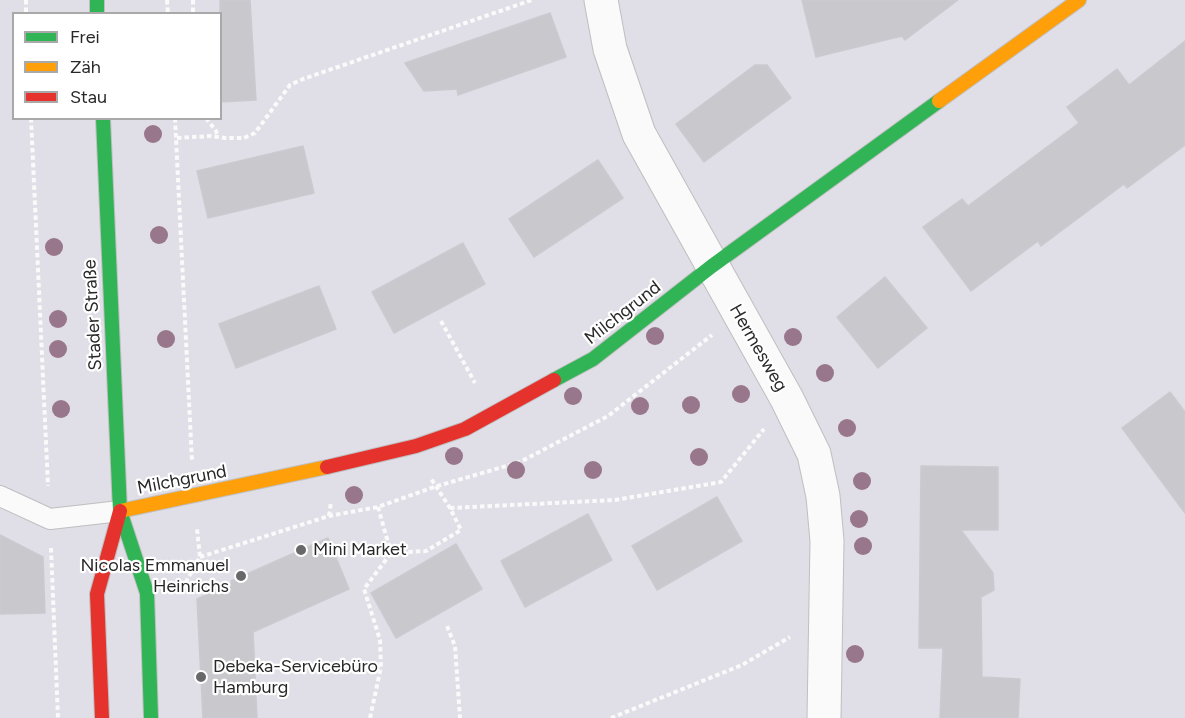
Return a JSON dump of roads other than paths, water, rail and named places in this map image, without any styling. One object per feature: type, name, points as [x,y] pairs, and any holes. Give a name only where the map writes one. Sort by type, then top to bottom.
[{"type":"street","name":"Hermesweg","points":[[601,0],[610,49],[639,134],[787,399],[814,454],[823,496],[827,541],[824,718]]},
{"type":"street","name":"Milchgrund","points":[[120,511],[416,446],[465,429],[592,359],[712,266],[1079,0]]},
{"type":"street","name":"Stader Straße","points":[[102,120],[120,511],[147,593],[151,718]]},
{"type":"street","name":"Stader Straße","points":[[102,718],[97,594],[120,511]]},
{"type":"lane","points":[[0,496],[50,519],[120,511]]},
{"type":"place","name":"Mini Market","points":[[301,550]]},
{"type":"place","name":"Nicolas Emmanuel Heinrichs","points":[[241,576]]},
{"type":"place","name":"Debeka-Servicebüro Hamburg","points":[[201,677]]}]
